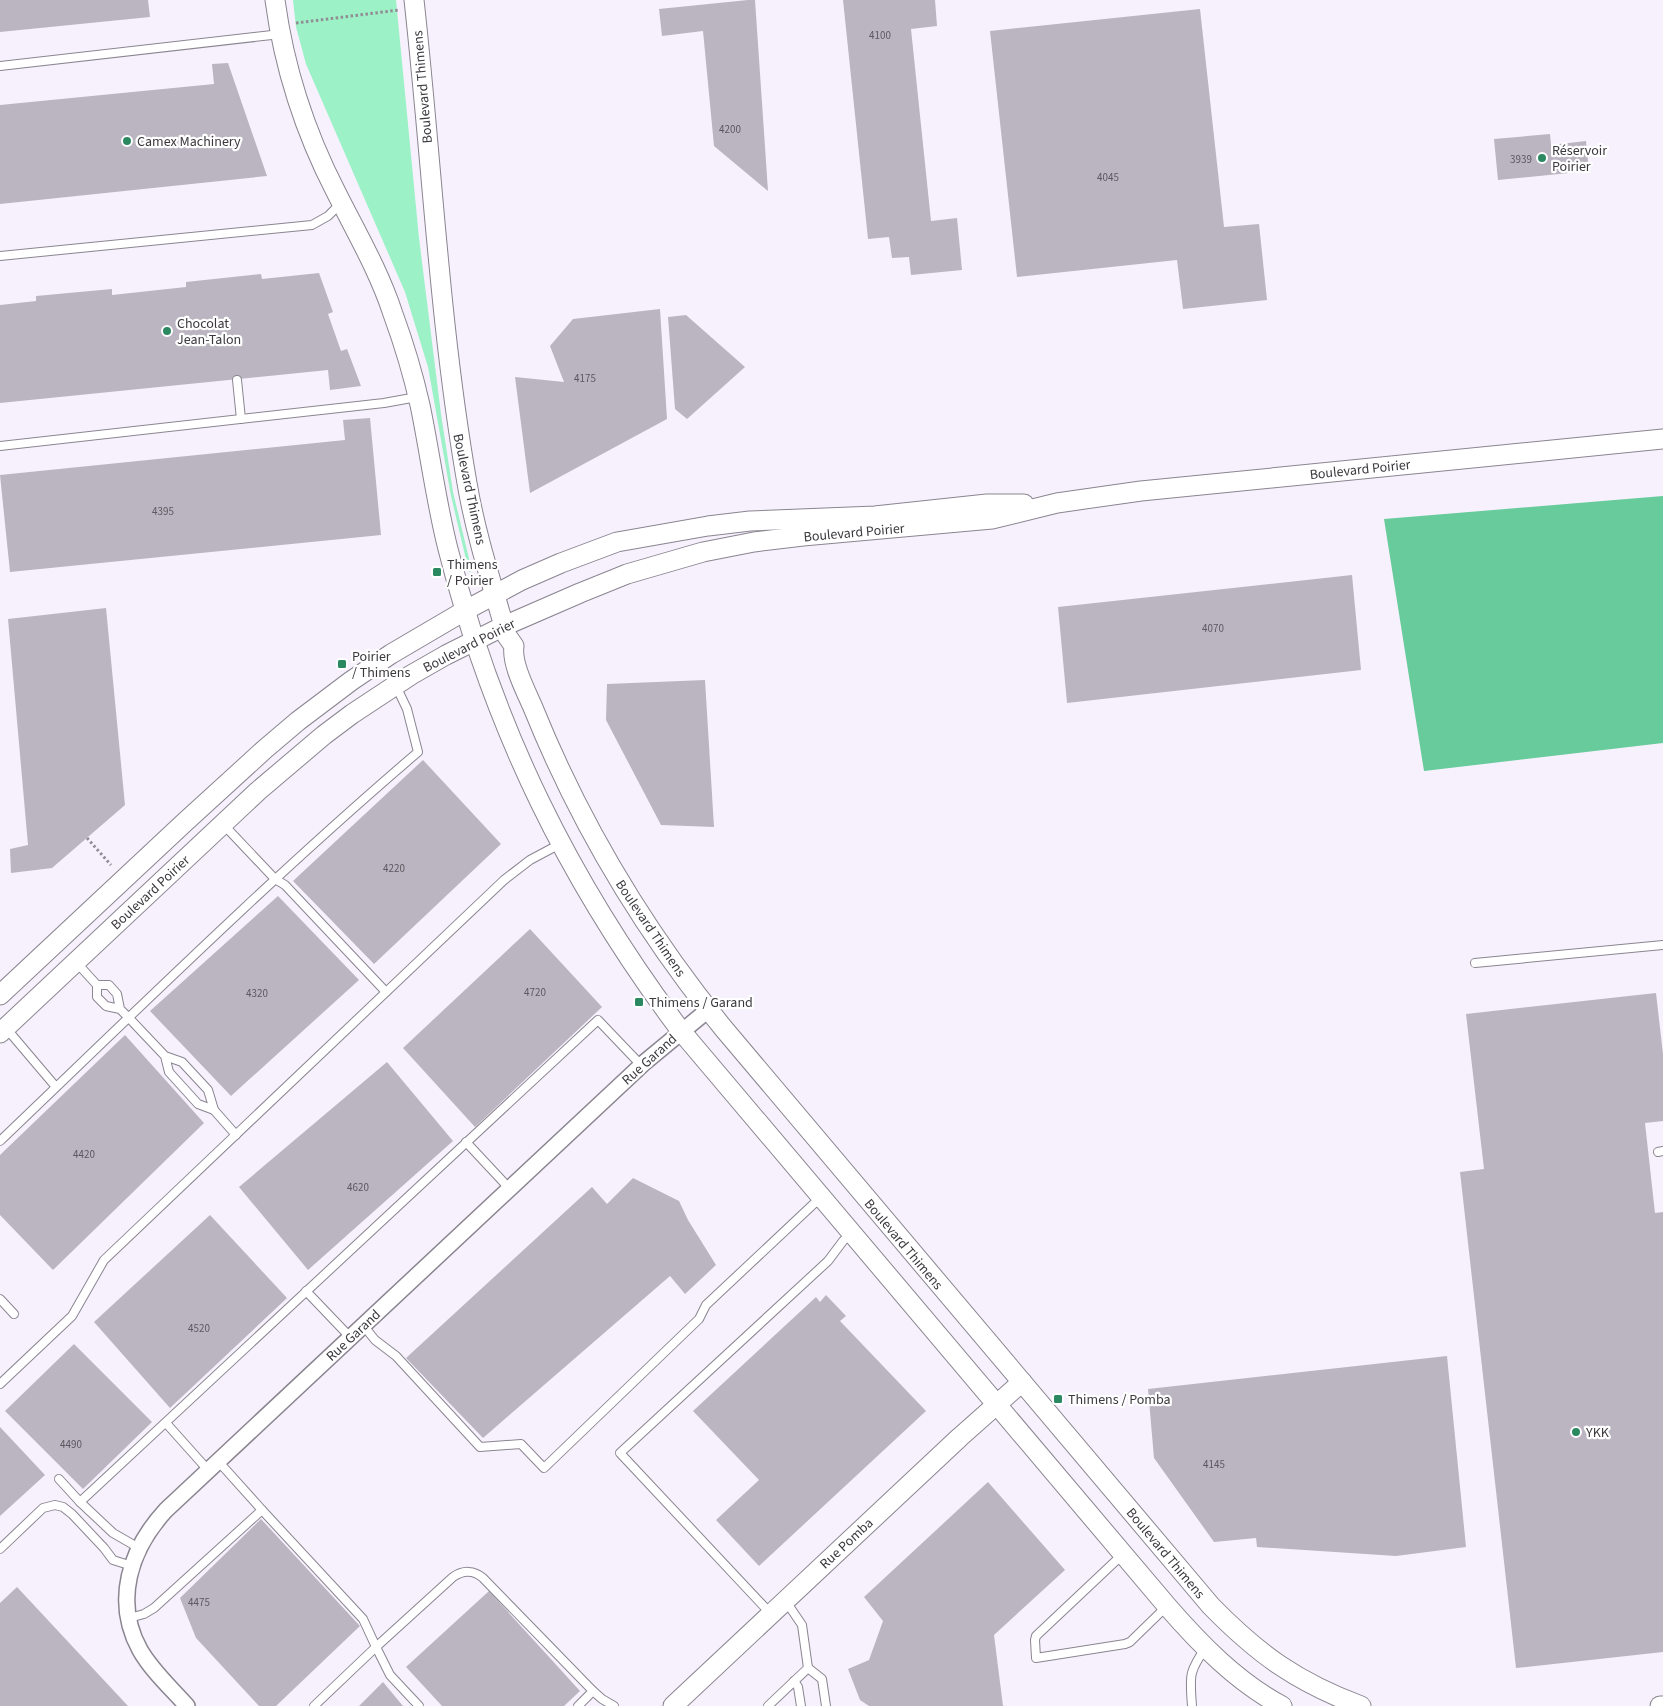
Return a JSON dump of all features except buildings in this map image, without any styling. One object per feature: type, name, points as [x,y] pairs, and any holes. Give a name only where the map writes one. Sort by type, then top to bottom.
[{"type":"street","points":[[275,0],[286,29],[288,67],[313,143],[341,203],[374,264],[391,306],[407,356],[418,397],[442,525],[486,677],[532,789],[560,844],[615,935],[681,1031],[1167,1606],[1206,1648],[1241,1678],[1282,1706]]},
{"type":"street","name":"Boulevard Thimens","points":[[408,5],[436,233],[457,430],[470,503],[507,636],[514,646],[512,654],[554,757],[604,856],[638,912],[675,967],[708,1010],[1198,1591],[1260,1653],[1280,1667],[1320,1689],[1361,1706]]},
{"type":"street","name":"Boulevard Poirier","points":[[3,1030],[274,777],[324,735],[395,685],[435,661],[504,626],[627,574],[664,562],[721,548],[803,536],[992,519],[1057,503],[1156,490],[1663,438]]},
{"type":"street","name":"Boulevard Poirier","points":[[2,990],[280,735],[358,676],[391,654],[495,594],[560,563],[617,542],[694,528],[750,521],[886,515],[987,504],[1057,503]]},
{"type":"street","name":"Rue Garand","points":[[186,1706],[148,1662],[134,1635],[130,1618],[128,1588],[132,1566],[138,1548],[148,1531],[213,1466],[641,1066],[708,1010]]},
{"type":"street","name":"Rue Pomba","points":[[673,1706],[996,1404],[1022,1382]]},
{"type":"lane","points":[[0,66],[286,29]]},
{"type":"lane","points":[[0,256],[312,225],[328,216],[341,203]]},
{"type":"lane","points":[[237,380],[241,419]]},
{"type":"lane","points":[[0,446],[384,403],[418,397]]},
{"type":"lane","points":[[0,1141],[275,878],[360,801],[418,752],[407,709],[402,695],[395,685]]},
{"type":"lane","points":[[223,824],[275,878],[285,885],[386,992]]},
{"type":"lane","points":[[0,1384],[72,1316],[104,1260],[504,880],[530,860],[560,844]]},
{"type":"lane","points":[[1476,962],[1663,945]]},
{"type":"lane","points":[[76,962],[97,984],[109,986],[117,994],[120,1009],[128,1018],[165,1056],[182,1062],[208,1090],[214,1110],[236,1135]]},
{"type":"lane","points":[[97,984],[97,997],[106,1006],[120,1009]]},
{"type":"lane","points":[[80,1502],[598,1020],[641,1066]]},
{"type":"lane","points":[[3,1030],[56,1087]]},
{"type":"lane","points":[[165,1056],[169,1072],[198,1104],[214,1110]]},
{"type":"lane","points":[[466,1142],[510,1188]]},
{"type":"lane","points":[[363,1325],[376,1340],[396,1356],[480,1447],[521,1444],[544,1468],[699,1320],[706,1305],[821,1197]]},
{"type":"lane","points":[[771,1614],[620,1453],[828,1260],[852,1233]]},
{"type":"lane","points":[[306,1291],[350,1337]]},
{"type":"lane","points":[[0,1299],[14,1314]]},
{"type":"lane","points":[[166,1423],[262,1510],[363,1619],[390,1675],[419,1706]]},
{"type":"lane","points":[[59,1479],[113,1533],[138,1548]]},
{"type":"lane","points":[[0,1549],[43,1508],[55,1505],[63,1507],[72,1514],[113,1560],[132,1566]]},
{"type":"lane","points":[[130,1618],[150,1612],[262,1510]]},
{"type":"lane","points":[[1123,1554],[1036,1636],[1034,1640],[1036,1658],[1125,1644],[1130,1642],[1167,1606]]},
{"type":"lane","points":[[314,1706],[456,1574],[464,1572],[472,1572],[483,1578],[593,1691],[614,1706]]},
{"type":"lane","points":[[785,1600],[802,1625],[808,1668],[822,1679],[826,1706]]},
{"type":"lane","points":[[1192,1706],[1192,1666],[1206,1648]]},
{"type":"lane","points":[[768,1706],[808,1668]]},
{"type":"lane","points":[[794,1682],[798,1687],[801,1706]]},
{"type":"lane","points":[[578,1706],[593,1691]]},
{"type":"path","points":[[286,29],[408,5]]},
{"type":"path","points":[[87,838],[111,865]]},
{"type":"green space","points":[[293,0],[396,0],[419,238],[441,414],[453,492],[472,571],[469,572],[451,496],[428,367],[405,292],[306,64],[296,27]]},
{"type":"green space","points":[[1663,496],[1663,743],[1424,771],[1384,519]]},
{"type":"place","name":"Camex Machinery","points":[[127,141]]},
{"type":"place","name":"Réservoir Poirier","points":[[1542,158]]},
{"type":"place","name":"Chocolat Jean-Talon","points":[[167,331]]},
{"type":"place","name":"Thimens / Poirier","points":[[437,572]]},
{"type":"place","name":"Poirier / Thimens","points":[[342,664]]},
{"type":"place","name":"Thimens / Garand","points":[[639,1002]]},
{"type":"place","name":"Thimens / Pomba","points":[[1058,1399]]},
{"type":"place","name":"YKK","points":[[1576,1432]]}]
